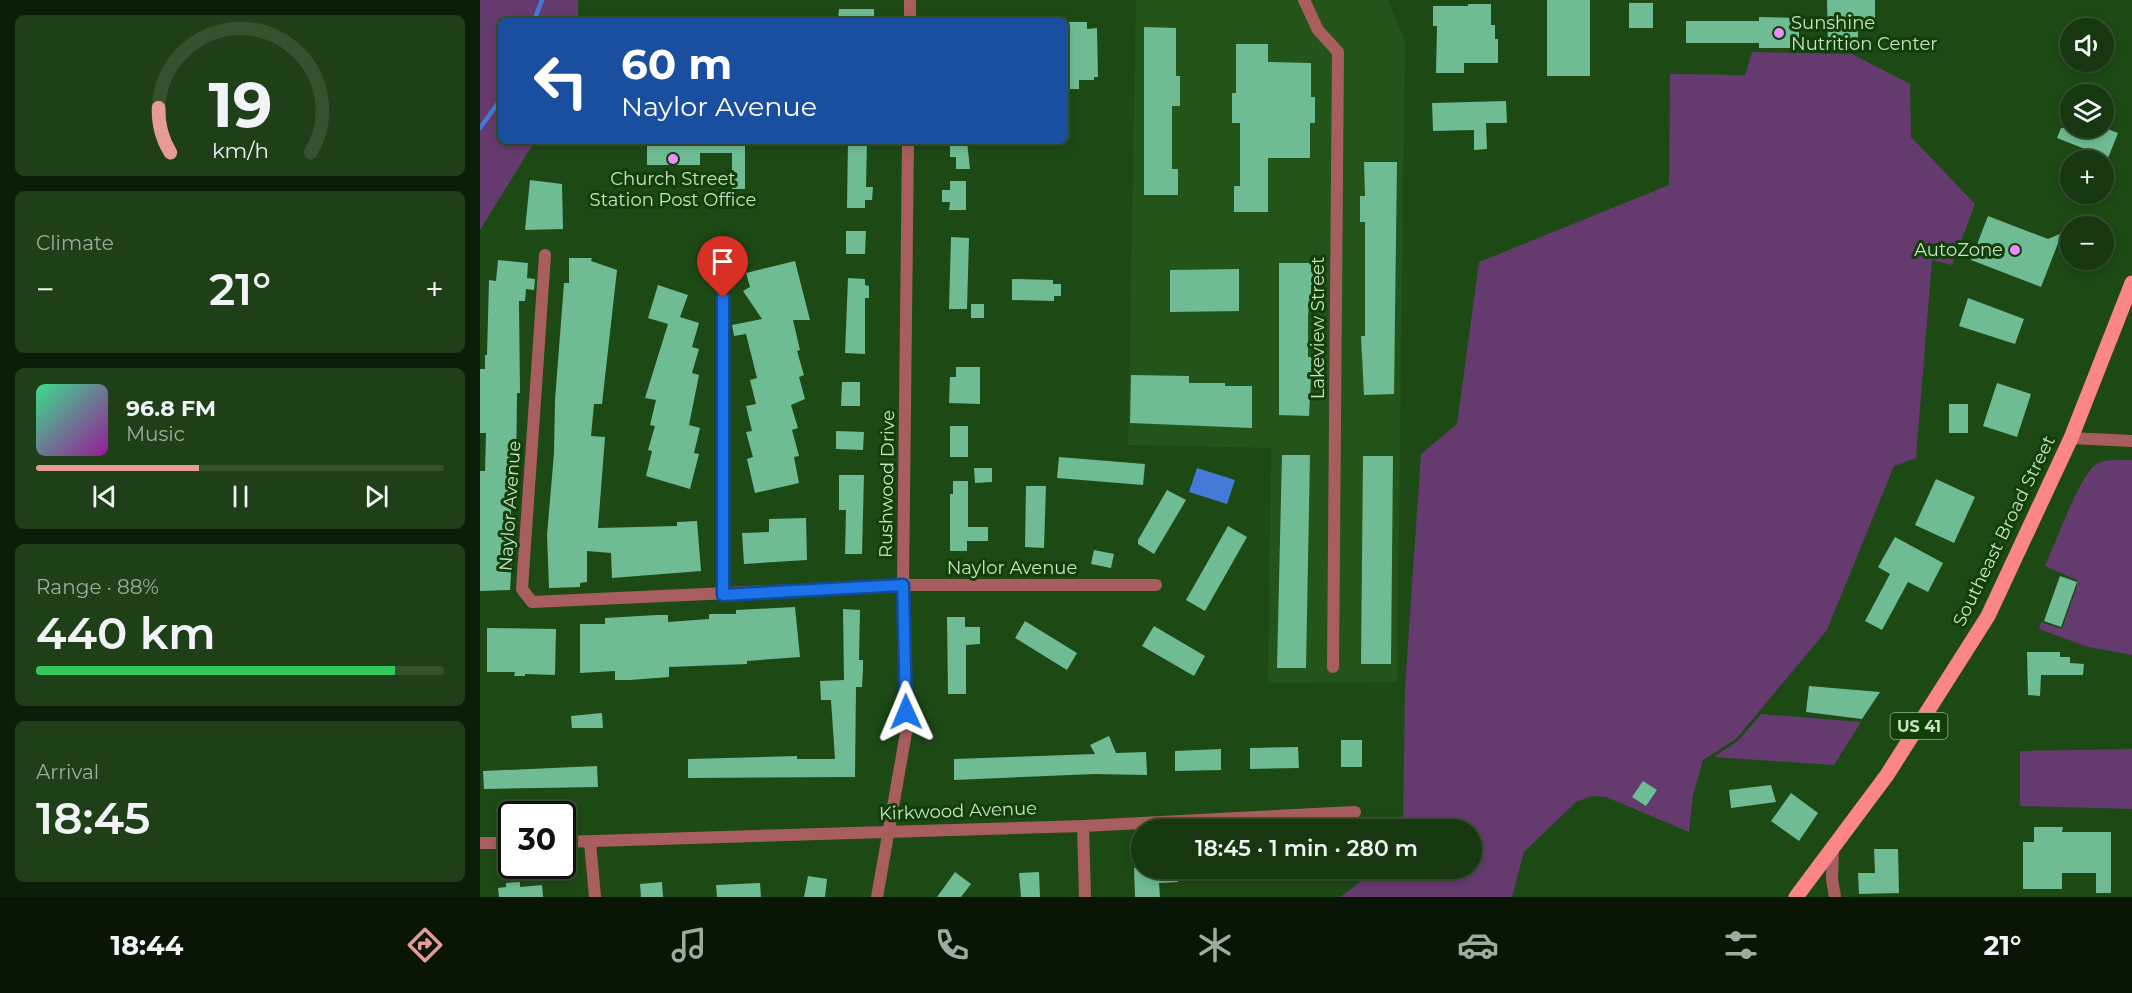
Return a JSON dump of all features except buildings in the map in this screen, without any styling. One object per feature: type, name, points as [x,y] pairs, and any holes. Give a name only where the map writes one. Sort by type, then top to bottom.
[{"type":"main road","name":"Southeast Broad Street","points":[[1796,897],[1887,775],[1988,616],[2071,438],[2132,283]]},
{"type":"street","points":[[910,0],[910,18]]},
{"type":"street","name":"Lakeview Street","points":[[1304,0],[1318,30],[1338,52],[1333,667]]},
{"type":"street","name":"Rushwood Drive","points":[[877,897],[891,832],[906,733],[903,585],[909,144]]},
{"type":"street","name":"Naylor Avenue","points":[[545,255],[522,589],[532,602],[903,585],[1156,585]]},
{"type":"street","points":[[723,298],[723,595]]},
{"type":"street","points":[[2071,438],[2132,441]]},
{"type":"street","name":"Kirkwood Avenue","points":[[576,842],[1083,826],[1355,812]]},
{"type":"street","points":[[1083,826],[1085,897]]},
{"type":"street","points":[[590,842],[595,897]]},
{"type":"street","points":[[480,843],[498,843]]},
{"type":"street","points":[[1833,848],[1832,879],[1835,897]]},
{"type":"shaded area","points":[[480,0],[578,0],[578,18],[498,18],[498,144],[533,144],[480,230]]},
{"type":"shaded area","points":[[1136,0],[1388,0],[1405,41],[1397,682],[1268,683],[1271,448],[1128,445]]},
{"type":"shaded area","points":[[1752,52],[1852,54],[1910,84],[1911,137],[1975,204],[1952,265],[1932,260],[1916,458],[1894,466],[1827,630],[1736,739],[1703,760],[1693,795],[1689,832],[1606,797],[1592,796],[1576,802],[1524,852],[1512,897],[1340,897],[1364,879],[1482,879],[1482,819],[1403,819],[1405,687],[1421,454],[1457,424],[1479,262],[1669,185],[1670,74],[1745,75]]},
{"type":"shaded area","points":[[2132,460],[2132,655],[2088,647],[2039,629],[2041,622],[2062,629],[2077,586],[2077,580],[2045,566],[2082,483],[2099,463]]},
{"type":"shaded area","points":[[1761,714],[1861,722],[1834,765],[1714,757],[1739,740]]},
{"type":"shaded area","points":[[2132,749],[2132,809],[2020,806],[2020,751]]},
{"type":"water","points":[[1197,468],[1235,480],[1227,504],[1189,492]]},
{"type":"waterway","points":[[535,18],[542,0]]},
{"type":"waterway","points":[[480,128],[498,103]]},
{"type":"place","name":"Sunshine Nutrition Center","points":[[1779,33]]},
{"type":"place","name":"Church Street Station Post Office","points":[[673,159]]},
{"type":"place","name":"AutoZone","points":[[2015,250]]},
{"type":"route","points":[[723,298],[723,595],[903,585],[906,712]]}]
